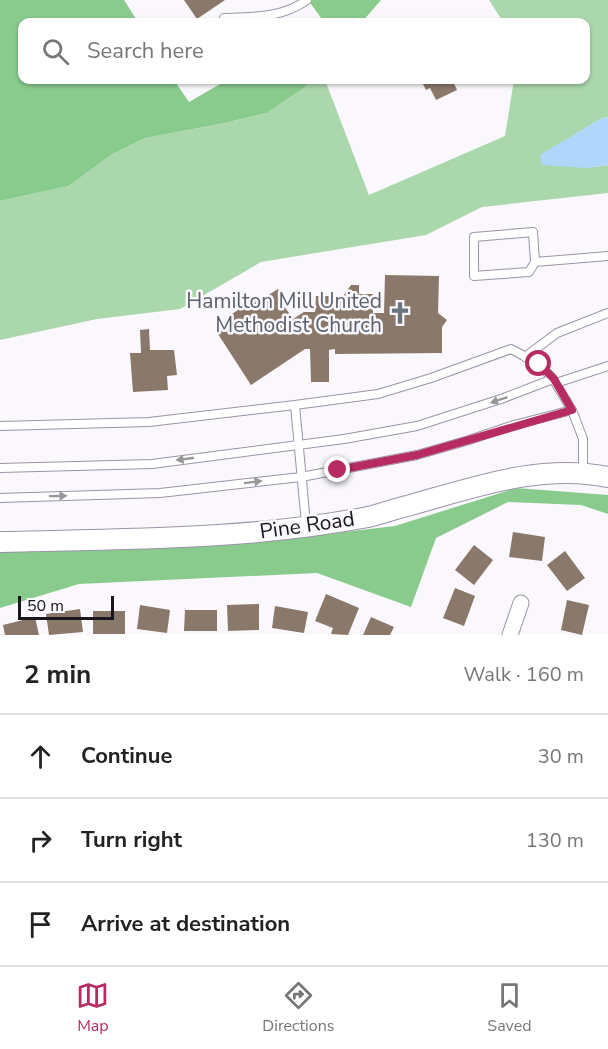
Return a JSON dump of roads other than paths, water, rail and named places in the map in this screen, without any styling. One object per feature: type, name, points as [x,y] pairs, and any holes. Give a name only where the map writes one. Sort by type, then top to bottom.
[{"type":"street","name":"Pine Road","points":[[0,543],[158,539],[266,532],[369,517],[511,478],[539,474],[583,474],[608,477]]},
{"type":"street","points":[[510,635],[521,603]]},
{"type":"lane","points":[[224,18],[273,16],[298,7],[307,0]]},
{"type":"lane","points":[[533,232],[535,262],[529,272],[474,276],[474,237],[533,232]]},
{"type":"lane","points":[[535,262],[608,256]]},
{"type":"lane","points":[[525,357],[557,333],[608,313]]},
{"type":"lane","points":[[0,426],[149,422],[378,394],[511,349],[539,364],[555,381],[572,410],[583,439],[583,474]]},
{"type":"lane","points":[[0,468],[152,464],[298,446],[417,426],[608,366]]},
{"type":"lane","points":[[295,405],[306,526]]},
{"type":"lane","points":[[0,498],[160,493],[300,477],[417,455],[572,410]]},
{"type":"water","points":[[608,117],[608,165],[587,168],[542,165],[540,155],[600,119]]},
{"type":"place","name":"Hamilton Mill United Methodist Church","points":[[400,313]]}]
